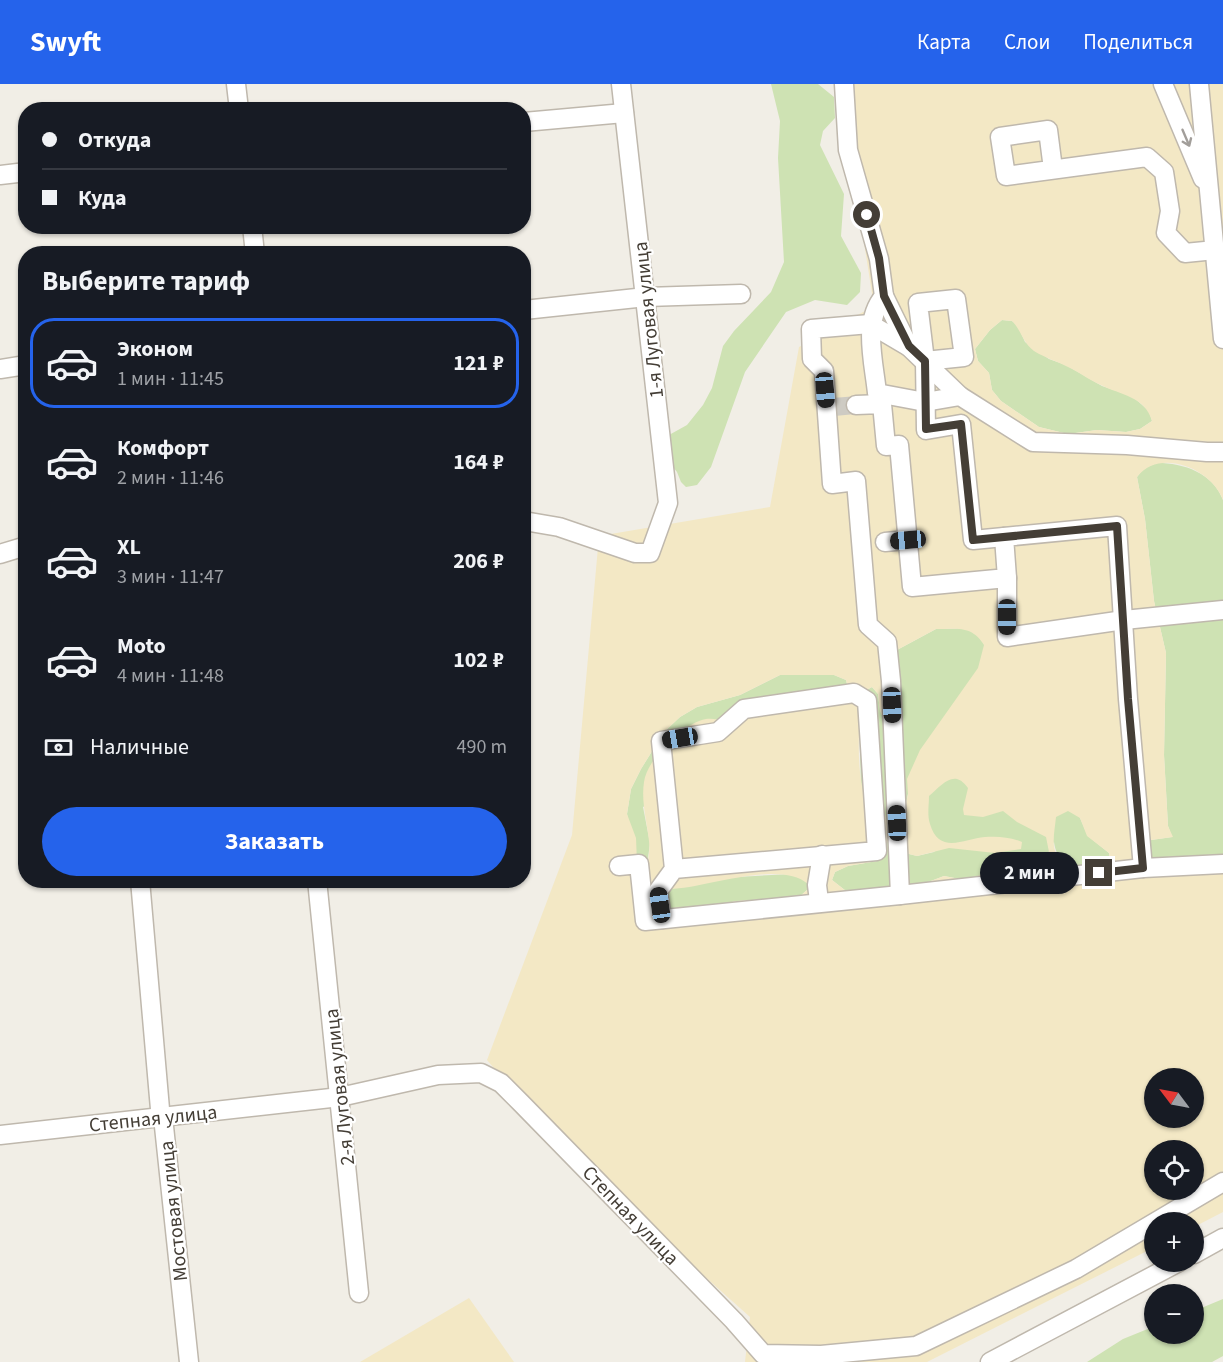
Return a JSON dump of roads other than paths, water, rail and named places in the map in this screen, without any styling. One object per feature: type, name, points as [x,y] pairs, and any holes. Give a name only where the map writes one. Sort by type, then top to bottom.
[{"type":"street","points":[[236,84],[238,102]]},
{"type":"street","name":"1-я Луговая улица","points":[[531,522],[559,527],[635,552],[650,553],[668,503],[621,84]]},
{"type":"street","points":[[844,84],[848,150],[879,258],[884,296],[909,346]]},
{"type":"street","points":[[1163,84],[1217,193]]},
{"type":"street","points":[[1199,84],[1217,193],[1217,238],[1223,339]]},
{"type":"street","points":[[531,121],[624,114]]},
{"type":"street","points":[[1053,169],[1147,157],[1164,172],[1170,211],[1166,233],[1185,253],[1217,238]]},
{"type":"street","points":[[0,175],[18,173]]},
{"type":"street","points":[[531,309],[646,297],[741,294]]},
{"type":"street","points":[[884,296],[877,304],[870,324],[877,393],[926,402],[960,396]]},
{"type":"street","points":[[900,895],[887,642],[868,624],[872,544],[856,481],[832,484],[830,408],[824,371],[812,359],[811,329],[870,324],[909,346],[960,396],[1034,442],[1127,445],[1207,453],[1223,452]]},
{"type":"street","points":[[925,361],[926,429],[961,424],[973,540],[1117,526],[1128,699],[1143,868]]},
{"type":"street","points":[[0,369],[18,367]]},
{"type":"street","points":[[856,405],[882,404],[886,446],[898,445],[912,587],[1007,578]]},
{"type":"street","points":[[1004,537],[1007,636],[1124,620],[1223,610]]},
{"type":"street","points":[[872,544],[908,540]]},
{"type":"street","points":[[0,554],[18,548]]},
{"type":"street","points":[[662,919],[658,891],[674,869],[661,741],[718,732],[744,709],[854,693],[867,701],[877,851],[674,869]]},
{"type":"street","points":[[819,901],[817,885],[822,855]]},
{"type":"street","points":[[619,866],[639,864],[645,921],[1143,868],[1223,864]]},
{"type":"street","name":"Мостовая улица","points":[[141,888],[160,1109],[163,1117],[189,1362]]},
{"type":"street","name":"2-я Луговая улица","points":[[318,888],[359,1293]]},
{"type":"street","name":"Степная улица","points":[[0,1135],[340,1097],[438,1075],[481,1073],[501,1083],[734,1321],[763,1354],[821,1355],[916,1346],[1076,1269],[1223,1182]]},
{"type":"street","points":[[1204,1248],[1223,1238]]},
{"type":"street","points":[[990,1362],[1160,1272]]},
{"type":"tunnel","points":[[834,407],[856,405]]}]
